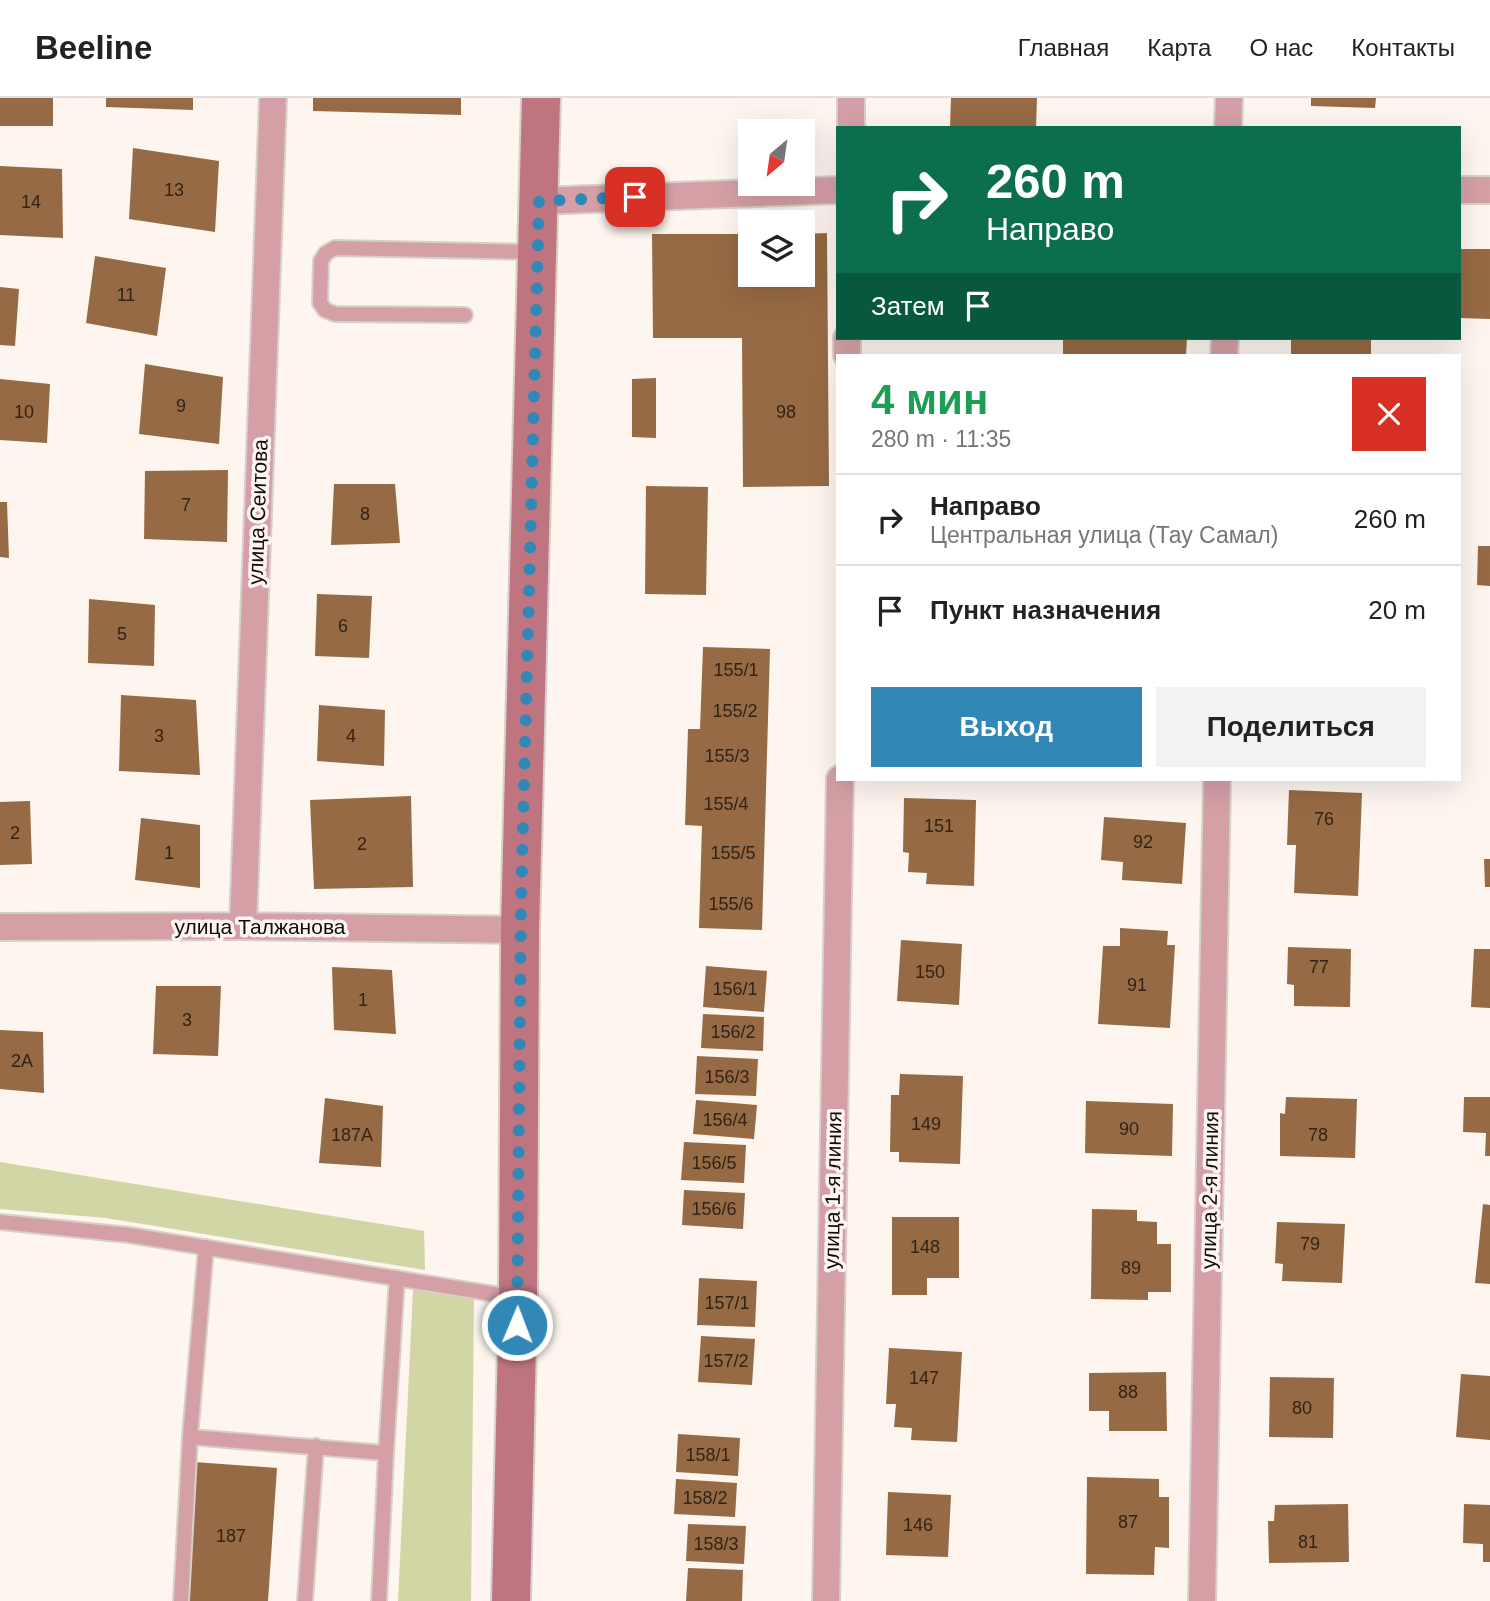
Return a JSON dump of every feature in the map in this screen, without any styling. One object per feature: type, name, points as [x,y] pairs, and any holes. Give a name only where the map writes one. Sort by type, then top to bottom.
[{"type":"main road","points":[[511,1601],[518,1298],[520,930],[541,98]]},
{"type":"street","name":"улица Сеитова","points":[[243,926],[274,98]]},
{"type":"street","points":[[851,98],[851,126]]},
{"type":"street","points":[[1228,126],[1229,98]]},
{"type":"street","points":[[539,201],[836,190]]},
{"type":"street","points":[[1461,190],[1490,190]]},
{"type":"street","name":"улица 1-я линия","points":[[826,1601],[840,781]]},
{"type":"street","name":"улица 2-я линия","points":[[1202,1601],[1217,781]]},
{"type":"street","name":"улица Талжанова","points":[[0,927],[243,926],[520,930]]},
{"type":"lane","points":[[465,315],[335,314],[325,310],[320,303],[321,261],[326,253],[335,248],[538,253]]},
{"type":"lane","points":[[0,1222],[130,1235],[518,1298]]},
{"type":"lane","points":[[181,1601],[190,1437],[206,1247]]},
{"type":"lane","points":[[379,1601],[397,1278]]},
{"type":"lane","points":[[190,1437],[386,1453]]},
{"type":"lane","points":[[305,1601],[316,1446]]},
{"type":"green space","points":[[0,1162],[424,1231],[425,1270],[106,1218],[0,1209]]},
{"type":"green space","points":[[442,1289],[474,1293],[471,1601],[398,1601],[413,1290]]},
{"type":"building","points":[[0,98],[53,98],[53,126],[0,126]]},
{"type":"building","points":[[106,98],[193,98],[193,110],[106,107]]},
{"type":"building","points":[[313,98],[461,98],[461,115],[313,111]]},
{"type":"building","points":[[951,98],[1037,98],[1036,126],[950,126]]},
{"type":"building","points":[[1311,98],[1376,98],[1375,108],[1311,106]]},
{"type":"building","points":[[133,148],[219,161],[215,232],[129,219]]},
{"type":"building","points":[[0,166],[62,169],[63,238],[0,235]]},
{"type":"building","points":[[827,233],[829,486],[743,487],[742,338],[653,338],[652,234],[738,234],[738,287],[815,287],[815,234]]},
{"type":"building","points":[[1461,249],[1490,249],[1490,319],[1461,318]]},
{"type":"building","points":[[95,256],[166,268],[157,336],[86,323]]},
{"type":"building","points":[[0,287],[19,289],[15,346],[0,345]]},
{"type":"building","points":[[1063,340],[1187,340],[1186,354],[1063,354]]},
{"type":"building","points":[[1291,340],[1371,340],[1371,354],[1291,354]]},
{"type":"building","points":[[145,364],[223,377],[219,444],[139,434]]},
{"type":"building","points":[[656,378],[656,438],[632,437],[632,379]]},
{"type":"building","points":[[0,379],[50,384],[47,443],[0,440]]},
{"type":"building","points":[[228,470],[227,542],[144,539],[145,471]]},
{"type":"building","points":[[334,484],[395,484],[400,543],[331,545]]},
{"type":"building","points":[[646,486],[708,487],[706,595],[645,594]]},
{"type":"building","points":[[0,502],[7,502],[9,558],[0,557]]},
{"type":"building","points":[[1478,546],[1490,546],[1490,586],[1477,585]]},
{"type":"building","points":[[317,594],[372,596],[369,658],[315,656]]},
{"type":"building","points":[[89,599],[155,605],[154,666],[88,663]]},
{"type":"building","points":[[703,647],[770,649],[762,930],[699,928],[702,826],[685,825],[688,729],[700,729]]},
{"type":"building","points":[[121,695],[196,700],[200,775],[119,771]]},
{"type":"building","points":[[319,705],[385,710],[384,766],[317,761]]},
{"type":"building","points":[[1289,790],[1362,793],[1358,896],[1294,893],[1296,845],[1287,845]]},
{"type":"building","points":[[411,796],[413,887],[314,889],[310,800]]},
{"type":"building","points":[[904,798],[976,800],[974,886],[926,884],[927,873],[908,872],[909,853],[903,852]]},
{"type":"building","points":[[30,801],[32,864],[0,865],[0,802]]},
{"type":"building","points":[[1104,817],[1186,823],[1182,884],[1122,880],[1123,862],[1101,860]]},
{"type":"building","points":[[141,818],[200,825],[200,888],[135,880]]},
{"type":"building","points":[[1484,859],[1490,859],[1490,887],[1485,887]]},
{"type":"building","points":[[1120,928],[1168,931],[1167,945],[1175,945],[1170,1028],[1098,1024],[1103,946],[1120,946]]},
{"type":"building","points":[[901,940],[962,944],[959,1005],[897,1001]]},
{"type":"building","points":[[1288,947],[1351,949],[1350,1007],[1294,1006],[1294,985],[1287,984]]},
{"type":"building","points":[[1474,949],[1490,949],[1490,1008],[1471,1007]]},
{"type":"building","points":[[706,966],[767,971],[764,1012],[703,1007]]},
{"type":"building","points":[[332,967],[392,970],[396,1034],[334,1030]]},
{"type":"building","points":[[156,986],[221,986],[218,1056],[153,1054]]},
{"type":"building","points":[[703,1014],[764,1017],[763,1051],[701,1048]]},
{"type":"building","points":[[0,1030],[43,1032],[44,1093],[0,1089]]},
{"type":"building","points":[[697,1056],[758,1059],[756,1096],[695,1094]]},
{"type":"building","points":[[900,1074],[963,1076],[960,1164],[899,1162],[899,1152],[890,1152],[891,1095],[899,1095]]},
{"type":"building","points":[[1286,1097],[1357,1099],[1355,1158],[1280,1156],[1280,1113],[1285,1114]]},
{"type":"building","points":[[1464,1097],[1490,1097],[1490,1156],[1485,1156],[1486,1133],[1463,1132]]},
{"type":"building","points":[[325,1098],[383,1106],[381,1167],[319,1163]]},
{"type":"building","points":[[696,1100],[757,1105],[754,1139],[693,1134]]},
{"type":"building","points":[[1086,1101],[1173,1104],[1172,1156],[1085,1153]]},
{"type":"building","points":[[684,1142],[746,1145],[744,1183],[681,1180]]},
{"type":"building","points":[[684,1190],[745,1193],[743,1229],[682,1225]]},
{"type":"building","points":[[1483,1204],[1490,1205],[1490,1284],[1475,1283]]},
{"type":"building","points":[[1092,1209],[1137,1210],[1137,1221],[1157,1222],[1157,1244],[1171,1244],[1171,1292],[1148,1292],[1148,1300],[1091,1299]]},
{"type":"building","points":[[892,1217],[959,1217],[959,1278],[927,1278],[927,1295],[892,1295]]},
{"type":"building","points":[[1277,1222],[1345,1224],[1342,1283],[1282,1281],[1283,1264],[1275,1263]]},
{"type":"building","points":[[699,1278],[757,1281],[755,1327],[697,1325]]},
{"type":"building","points":[[701,1336],[755,1339],[752,1385],[698,1382]]},
{"type":"building","points":[[889,1348],[962,1352],[957,1442],[911,1440],[912,1428],[894,1427],[896,1404],[886,1404]]},
{"type":"building","points":[[1166,1372],[1167,1431],[1109,1431],[1109,1411],[1089,1411],[1089,1373]]},
{"type":"building","points":[[1461,1374],[1490,1376],[1490,1440],[1456,1437]]},
{"type":"building","points":[[1270,1377],[1334,1378],[1333,1438],[1269,1437]]},
{"type":"building","points":[[678,1434],[740,1438],[738,1476],[676,1472]]},
{"type":"building","points":[[194,1462],[277,1468],[268,1601],[185,1601]]},
{"type":"building","points":[[1087,1477],[1159,1479],[1159,1497],[1169,1497],[1169,1548],[1155,1547],[1154,1575],[1086,1574]]},
{"type":"building","points":[[676,1479],[737,1483],[735,1517],[674,1514]]},
{"type":"building","points":[[888,1492],[951,1495],[948,1557],[886,1555]]},
{"type":"building","points":[[1348,1504],[1349,1562],[1269,1563],[1268,1521],[1274,1521],[1275,1505]]},
{"type":"building","points":[[1464,1504],[1490,1505],[1490,1562],[1483,1562],[1483,1544],[1463,1543]]},
{"type":"building","points":[[688,1524],[746,1526],[744,1564],[686,1561]]},
{"type":"building","points":[[688,1568],[743,1570],[742,1601],[686,1601]]},
{"type":"route","points":[[517,1325],[521,902],[539,201],[635,197]]}]
